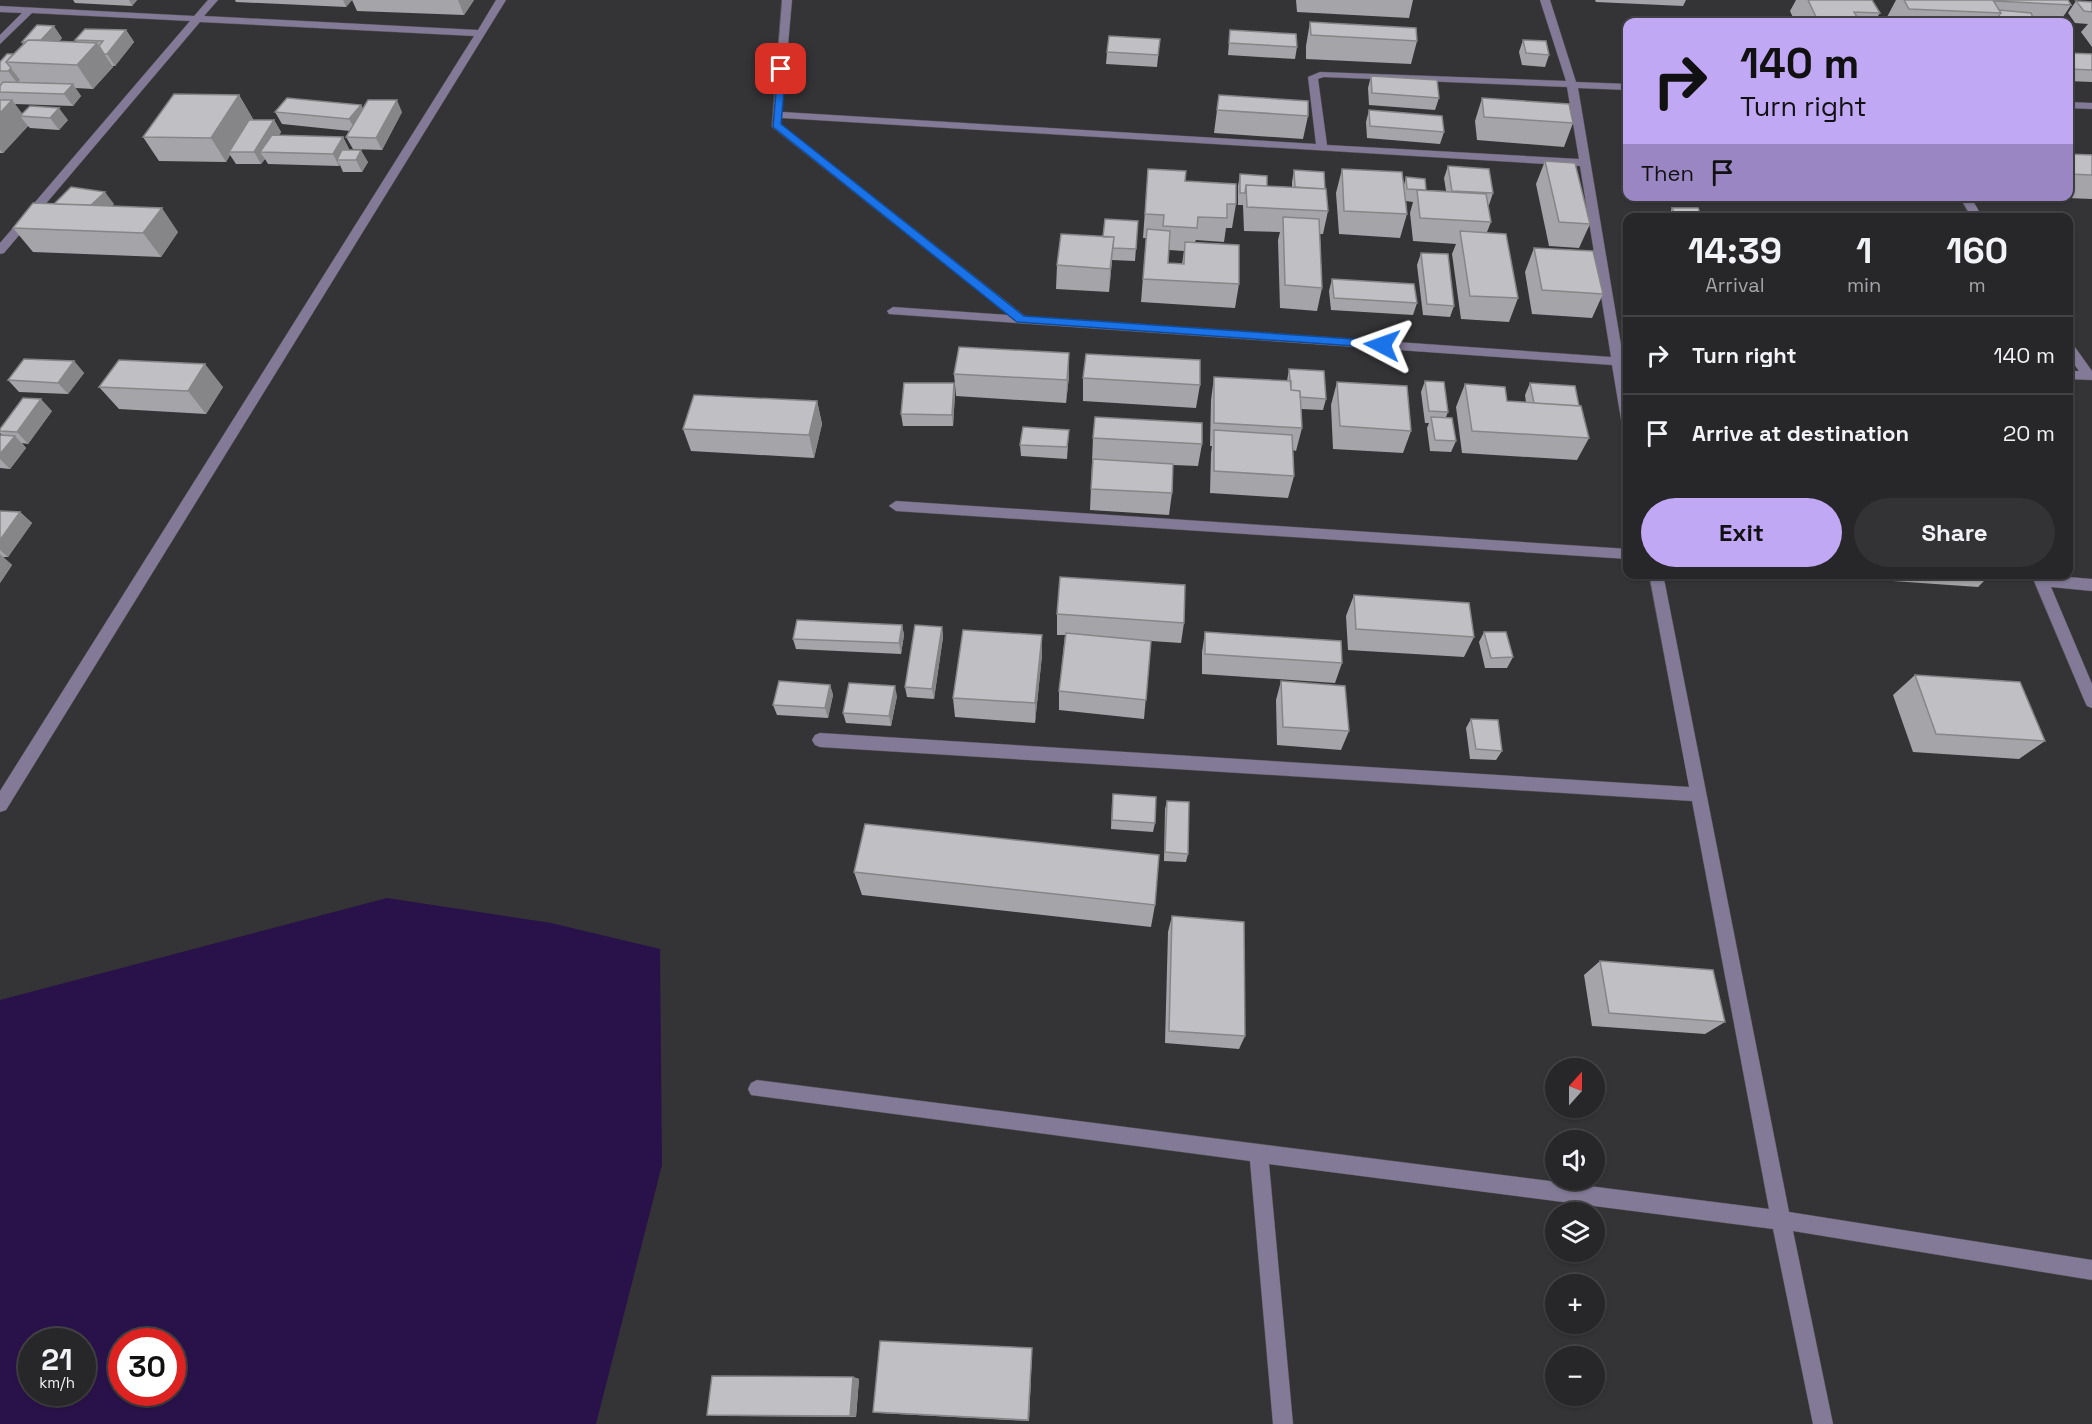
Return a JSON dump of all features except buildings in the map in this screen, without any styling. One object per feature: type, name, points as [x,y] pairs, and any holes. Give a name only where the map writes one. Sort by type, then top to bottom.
[{"type":"street","points":[[0,250],[213,0]]},
{"type":"street","points":[[0,805],[501,0]]},
{"type":"street","points":[[787,0],[776,125],[1021,319]]},
{"type":"street","points":[[1545,0],[1572,85],[1623,380]]},
{"type":"street","points":[[0,9],[480,33]]},
{"type":"street","points":[[0,41],[30,10]]},
{"type":"street","points":[[1322,147],[1313,77],[1324,74],[1623,87]]},
{"type":"street","points":[[2073,105],[2092,106]]},
{"type":"street","points":[[777,115],[1584,163]]},
{"type":"street","points":[[893,312],[1621,362]]},
{"type":"street","points":[[2073,353],[2091,376]]},
{"type":"street","points":[[2073,375],[2091,376]]},
{"type":"street","points":[[896,506],[1623,554]]},
{"type":"street","points":[[1657,579],[1781,1220],[1823,1424]]},
{"type":"street","points":[[2039,579],[2092,702]]},
{"type":"street","points":[[2047,579],[2092,585]]},
{"type":"street","points":[[820,740],[1698,794]]},
{"type":"street","points":[[757,1089],[1781,1220],[2092,1270]]},
{"type":"street","points":[[1259,1153],[1283,1424]]},
{"type":"shaded area","points":[[387,898],[551,923],[660,949],[662,1165],[596,1424],[0,1424],[0,1000]]},
{"type":"route","points":[[781,69],[776,125],[1021,319],[1382,345]]}]
